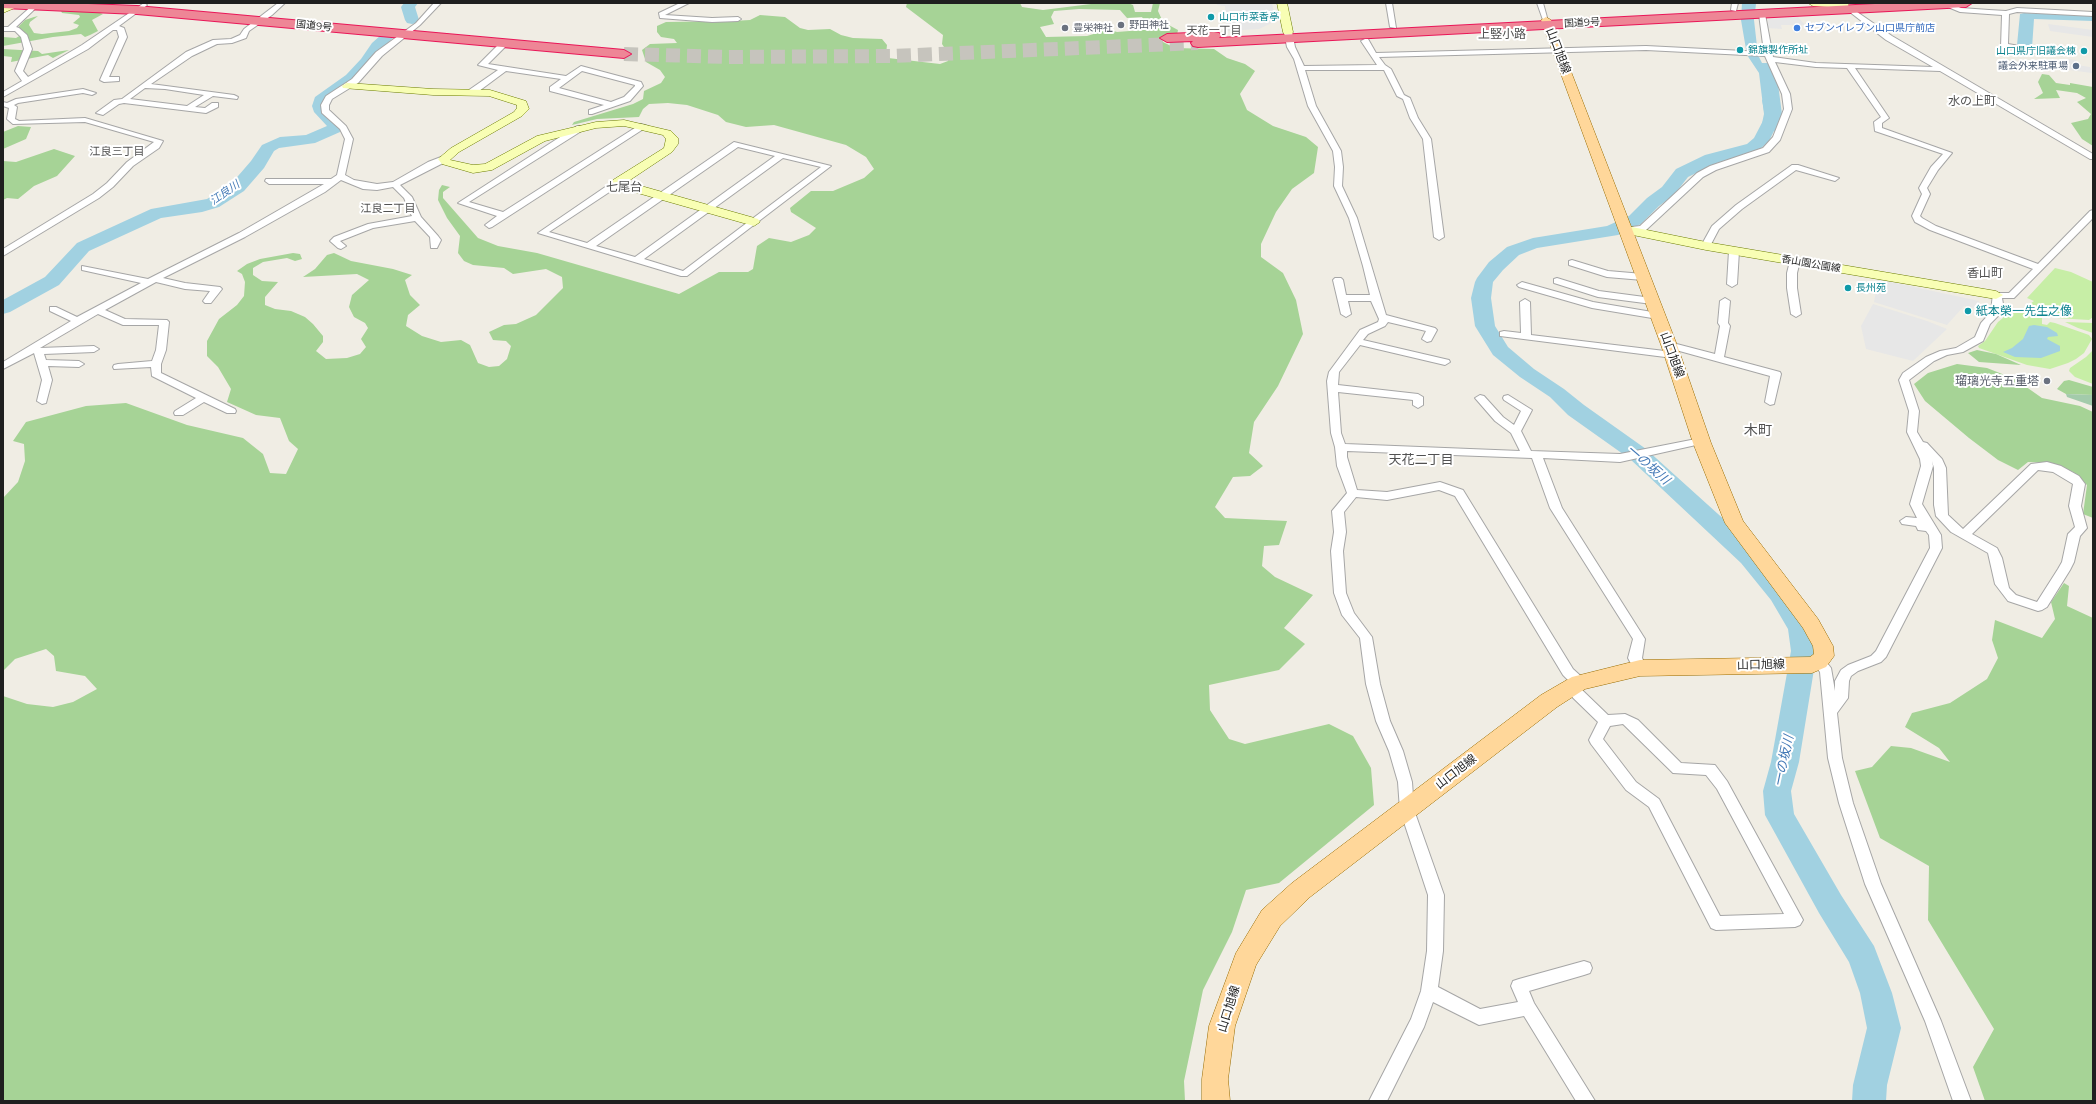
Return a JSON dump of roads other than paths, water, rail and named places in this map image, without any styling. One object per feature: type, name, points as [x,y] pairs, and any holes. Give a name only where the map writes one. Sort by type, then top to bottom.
[{"type":"highway","name":"国道9号","points":[[112,3],[140,7],[626,51],[504,44],[408,32]]},
{"type":"highway","name":"国道9号","points":[[1847,7],[1867,3]]},
{"type":"highway","name":"国道9号","points":[[1167,38],[1289,35],[1547,22],[1737,10],[1760,12],[1966,3]]},
{"type":"highway","name":"国道9号","points":[[3,4],[140,7]]},
{"type":"highway","name":"国道9号","points":[[1198,43],[1394,27],[1547,22]]},
{"type":"main road","name":"山口旭線","points":[[1216,1101],[1215,1079],[1222,1026],[1245,961],[1271,918],[1301,890],[1549,701],[1575,685],[1640,668],[1777,664],[1812,665],[1824,656],[1823,646],[1811,624],[1734,523],[1702,443],[1671,350],[1547,22]]},
{"type":"street","points":[[124,101],[189,54],[216,42],[238,39],[243,36],[246,30],[264,18],[282,3]]},
{"type":"street","points":[[3,365],[35,350],[78,321],[152,280],[242,235],[322,190],[337,179],[349,139],[343,128],[325,111],[325,105],[329,98],[354,81],[379,54],[408,32],[438,3]]},
{"type":"street","points":[[686,3],[661,14],[662,17],[712,20],[738,19]]},
{"type":"street","points":[[1282,3],[1291,47],[1301,68],[1312,106],[1337,151],[1339,167],[1338,186],[1353,218],[1368,266],[1374,298],[1384,319]]},
{"type":"street","points":[[1389,3],[1394,27]]},
{"type":"street","points":[[1540,3],[1547,22]]},
{"type":"street","points":[[1813,3],[1847,7],[1890,38],[1942,70],[2093,157]]},
{"type":"street","points":[[3,10],[19,4]]},
{"type":"street","points":[[1945,4],[1960,10],[2006,13],[2017,10],[2093,14]]},
{"type":"street","points":[[11,28],[36,5]]},
{"type":"street","points":[[3,95],[112,28],[140,7]]},
{"type":"street","points":[[1624,225],[1643,228],[1700,175],[1720,165],[1752,156],[1772,145],[1784,123],[1788,109],[1783,86],[1766,55],[1760,12]]},
{"type":"street","points":[[2006,13],[2004,45],[2039,52]]},
{"type":"street","points":[[104,80],[123,37],[120,28],[112,28]]},
{"type":"street","points":[[3,29],[17,29],[24,37],[28,49],[19,71],[25,79],[29,80]]},
{"type":"street","points":[[1365,41],[1382,67]]},
{"type":"street","points":[[504,44],[482,65],[566,78]]},
{"type":"street","points":[[1375,55],[1646,48],[1743,52],[1816,65],[1849,65],[1942,70]]},
{"type":"street","points":[[1849,65],[1885,118],[1878,122],[1878,129],[1948,153],[1934,169],[1923,188],[1926,194],[1916,216],[1918,220],[1933,228],[2040,268]]},
{"type":"street","points":[[592,112],[612,105],[628,99],[640,86],[638,84],[581,68],[553,89],[612,105]]},
{"type":"street","points":[[1301,68],[1387,68],[1401,96],[1406,98],[1414,118],[1428,139],[1431,184],[1439,237]]},
{"type":"street","points":[[472,92],[504,69]]},
{"type":"street","points":[[94,81],[116,79]]},
{"type":"street","points":[[144,86],[165,87],[234,97]]},
{"type":"street","points":[[269,181],[337,179],[363,186],[377,187],[395,184],[431,164],[444,159],[455,150],[518,114],[523,109],[522,103],[500,95],[472,92],[433,92],[347,86]]},
{"type":"street","points":[[15,88],[18,91],[14,99],[16,101]]},
{"type":"street","points":[[5,104],[84,91],[92,93]]},
{"type":"street","points":[[188,108],[212,94]]},
{"type":"street","points":[[100,113],[117,102],[124,101],[206,111],[216,105]]},
{"type":"street","points":[[3,253],[105,189],[130,164],[156,146],[159,141],[85,120],[19,123],[11,119],[13,107],[5,104]]},
{"type":"street","points":[[444,159],[446,162],[473,169],[481,169],[534,141],[580,128],[610,123],[624,123],[644,126],[667,133],[672,138],[672,144],[668,150],[542,233],[684,274],[827,166],[737,144],[589,246]]},
{"type":"street","points":[[489,225],[644,126]]},
{"type":"street","points":[[504,216],[462,203],[580,128]]},
{"type":"street","points":[[637,260],[781,155]]},
{"type":"street","points":[[1706,246],[1715,228],[1739,206],[1795,167],[1835,178]]},
{"type":"street","points":[[617,183],[661,197],[754,222]]},
{"type":"street","points":[[395,184],[408,197],[417,218],[434,236],[436,240],[434,246]]},
{"type":"street","points":[[1830,713],[1841,698],[1842,681],[1846,673],[1853,668],[1876,659],[1881,654],[1936,548],[1935,535],[1921,515],[1916,504],[1927,466],[1926,459],[1912,432],[1914,411],[1904,380],[1907,375],[1930,358],[1959,350],[1979,339],[1986,323],[1996,313],[1998,304],[1996,295],[2011,296],[2093,213]]},
{"type":"street","points":[[341,246],[335,241],[337,239],[371,226],[417,218]]},
{"type":"street","name":"香山園公園線","points":[[1624,225],[1706,246],[1996,295]]},
{"type":"street","points":[[1732,284],[1734,251]]},
{"type":"street","points":[[1795,261],[1792,272],[1792,288],[1796,314]]},
{"type":"street","points":[[1572,263],[1607,274],[1643,277]]},
{"type":"street","points":[[85,268],[185,286],[217,289],[208,301]]},
{"type":"street","points":[[1338,280],[1346,314]]},
{"type":"street","points":[[1557,281],[1598,294],[1655,309]]},
{"type":"street","points":[[1522,285],[1592,306],[1655,309]]},
{"type":"street","points":[[1342,298],[1374,298]]},
{"type":"street","points":[[1525,302],[1526,337]]},
{"type":"street","points":[[1719,358],[1725,326],[1723,323],[1726,302]]},
{"type":"street","points":[[53,310],[78,321]]},
{"type":"street","points":[[98,310],[123,322],[135,324],[164,322],[161,350],[156,364],[156,374],[205,396],[230,411]]},
{"type":"street","points":[[1384,319],[1393,319],[1435,326],[1427,339]]},
{"type":"street","points":[[1353,493],[1342,462],[1341,447],[1336,432],[1332,381],[1334,372],[1364,332],[1382,324],[1384,319]]},
{"type":"street","points":[[1504,334],[1671,350],[1719,358],[1776,374],[1770,402]]},
{"type":"street","points":[[1357,341],[1445,362]]},
{"type":"street","points":[[35,350],[94,349]]},
{"type":"street","points":[[35,350],[42,363],[47,380],[42,401]]},
{"type":"street","points":[[42,363],[79,364]]},
{"type":"street","points":[[118,367],[156,364]]},
{"type":"street","points":[[1332,388],[1418,396],[1418,405]]},
{"type":"street","points":[[179,413],[205,396]]},
{"type":"street","points":[[1480,398],[1499,419],[1516,431],[1531,454],[1556,508],[1639,639],[1635,658],[1640,668]]},
{"type":"street","points":[[1508,398],[1527,410],[1516,431]]},
{"type":"street","points":[[1341,447],[1620,458],[1702,443]]},
{"type":"street","points":[[1917,443],[1930,452],[1938,461],[1940,468],[1940,500],[1942,516],[1948,523],[1965,534],[1993,551],[1996,558],[2001,584],[2012,598],[2038,607],[2043,604],[2064,570],[2071,550],[2074,534],[2081,528],[2081,523],[2075,506],[2079,484],[2074,478],[2057,469],[2047,466],[2035,467],[1965,534]]},
{"type":"street","points":[[1353,493],[1387,496],[1440,486],[1459,493],[1575,685],[1605,721]]},
{"type":"street","points":[[1353,493],[1338,511],[1340,532],[1337,551],[1340,593],[1348,615],[1366,637],[1373,684],[1383,721],[1396,751],[1405,782],[1407,810],[1436,895],[1436,951],[1429,991],[1418,1022],[1378,1101]]},
{"type":"street","points":[[1906,521],[1920,522],[1922,527],[1930,527]]},
{"type":"street","points":[[1818,662],[1826,671],[1835,758],[1846,802],[1873,884],[1932,1021],[1962,1101]]},
{"type":"street","points":[[1625,719],[1633,724],[1678,769],[1710,769],[1722,785],[1795,920],[1716,923],[1654,803],[1631,786],[1596,740],[1605,721],[1625,719]]},
{"type":"street","points":[[1584,968],[1519,986],[1528,1008],[1586,1101]]},
{"type":"street","points":[[1429,991],[1479,1017],[1528,1008]]},
{"type":"water","points":[[1742,3],[1756,4],[1754,20],[1758,55],[1762,63],[1768,63],[1778,84],[1782,114],[1775,131],[1767,131],[1761,128],[1764,114],[1759,73],[1747,55],[1741,20]]},
{"type":"water","points":[[2020,14],[2093,16],[2093,21],[2034,19],[2032,48],[2017,45]]},
{"type":"water","points":[[2034,325],[2047,327],[2057,333],[2058,336],[2048,337],[2047,339],[2060,346],[2060,351],[2041,358],[2015,357],[2003,352],[2012,348],[2023,339],[2029,326]]},
{"type":"waterway","name":"江良川","points":[[411,3],[408,7],[412,20]]},
{"type":"waterway","name":"江良川","points":[[3,308],[52,281],[83,247],[157,213],[202,207],[213,203],[238,187],[258,164],[268,148],[280,142],[309,140],[334,129],[335,124],[322,112],[320,106],[323,97],[335,91],[351,78],[366,62],[377,46],[386,38]]},
{"type":"waterway","name":"一の坂川","points":[[1770,100],[1773,117],[1761,141],[1753,147],[1711,159],[1682,173],[1668,191],[1653,202],[1635,220],[1612,231],[1533,243],[1513,251],[1496,266],[1484,282],[1481,298],[1485,326],[1500,351],[1527,373],[1557,393],[1576,410],[1638,454],[1750,557],[1780,594],[1801,629],[1804,651],[1785,762],[1777,791],[1780,815],[1830,904],[1863,956],[1876,993],[1884,1028],[1870,1085],[1869,1101]]},
{"type":"tunnel","points":[[624,54],[728,57],[892,56],[1198,43]]},
{"type":"place","name":"山口市菜香亭","points":[[1211,17]]},
{"type":"place","name":"野田神社","points":[[1121,25]]},
{"type":"place","name":"豊栄神社","points":[[1065,28]]},
{"type":"place","name":"セブンイレブン山口県庁前店","points":[[1797,28]]},
{"type":"place","name":"錦旗製作所址","points":[[1740,50]]},
{"type":"place","name":"山口県庁旧議会棟","points":[[2084,51]]},
{"type":"place","name":"議会外来駐車場","points":[[2076,66]]},
{"type":"place","name":"長州苑","points":[[1848,288]]},
{"type":"place","name":"紙本榮一先生之像","points":[[1968,311]]},
{"type":"place","name":"瑠璃光寺五重塔","points":[[2047,381]]},
{"type":"district","name":"天花一丁目","points":[[1214,31]]},
{"type":"district","name":"上竪小路","points":[[1502,34]]},
{"type":"district","name":"水の上町","points":[[1972,101]]},
{"type":"district","name":"江良三丁目","points":[[117,152]]},
{"type":"district","name":"七尾台","points":[[624,187]]},
{"type":"district","name":"江良二丁目","points":[[388,209]]},
{"type":"district","name":"香山町","points":[[1985,273]]},
{"type":"district","name":"木町","points":[[1758,431]]},
{"type":"district","name":"天花二丁目","points":[[1421,460]]}]
